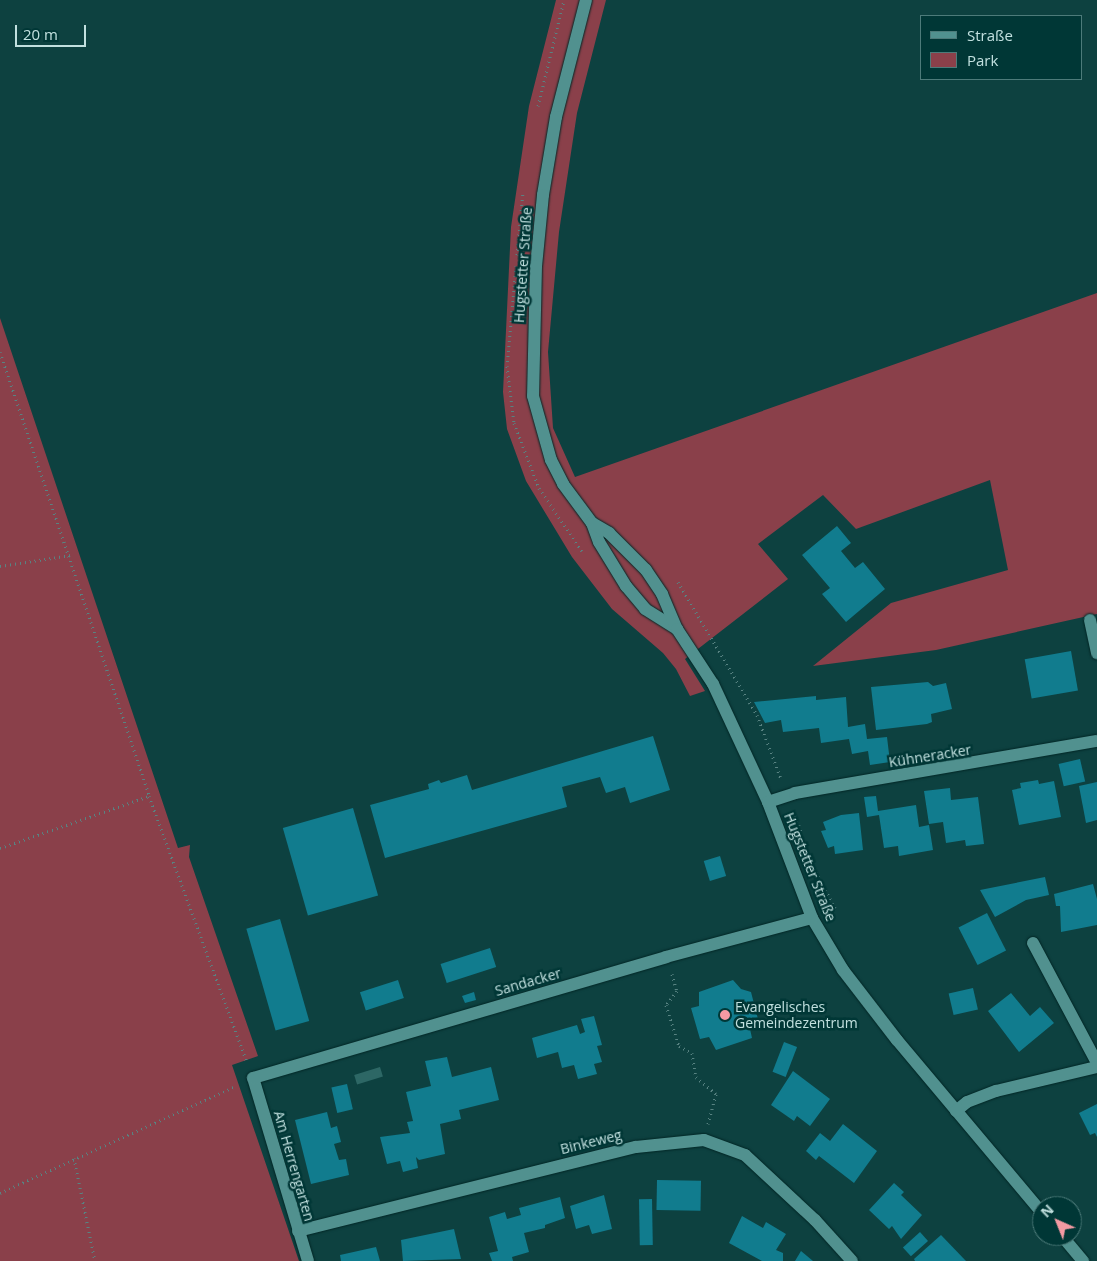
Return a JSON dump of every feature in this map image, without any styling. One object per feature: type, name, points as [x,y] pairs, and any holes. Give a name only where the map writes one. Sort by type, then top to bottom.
[{"type":"street","name":"Hugstetter Straße","points":[[586,0],[556,117],[542,204],[533,329],[533,396],[540,428],[563,484],[592,523],[598,542],[626,586],[645,609],[677,629]]},
{"type":"street","name":"Hugstetter Straße","points":[[592,523],[609,533],[646,570],[662,594],[677,629],[713,684],[768,802],[812,918],[843,970],[956,1111],[1032,1201]]},
{"type":"street","points":[[1090,620],[1097,653]]},
{"type":"street","name":"Kühneracker","points":[[768,802],[788,795],[1097,741]]},
{"type":"street","name":"Sandacker","points":[[253,1078],[666,957],[812,918]]},
{"type":"street","points":[[1033,943],[1097,1063]]},
{"type":"street","points":[[956,1111],[967,1102],[996,1091],[1097,1067]]},
{"type":"street","name":"Am Herrengarten","points":[[253,1078],[308,1261]]},
{"type":"street","name":"Binkeweg","points":[[298,1231],[636,1147],[704,1140],[745,1155],[815,1220],[852,1261]]},
{"type":"street","points":[[1070,1246],[1083,1261]]},
{"type":"path","points":[[0,352],[71,555],[149,796],[253,1078],[0,1193]]},
{"type":"path","points":[[0,566],[71,555]]},
{"type":"path","points":[[675,578],[757,715],[803,837]]},
{"type":"path","points":[[0,848],[149,796]]},
{"type":"path","points":[[812,862],[835,908]]},
{"type":"path","points":[[666,957],[677,992],[666,1005],[679,1046],[692,1053],[696,1077],[716,1094],[704,1140]]},
{"type":"path","points":[[74,1158],[95,1261]]},
{"type":"green space","points":[[556,0],[606,0],[577,113],[559,232],[548,352],[553,428],[575,477],[1097,293],[1097,614],[936,650],[813,666],[891,603],[1008,570],[990,480],[856,529],[823,495],[758,544],[788,579],[685,659],[705,691],[690,696],[676,669],[663,653],[612,609],[572,557],[526,481],[507,429],[503,392],[511,227],[529,106]]},
{"type":"green space","points":[[0,318],[178,848],[190,845],[189,857],[258,1056],[232,1065],[299,1261],[0,1261]]},
{"type":"water","points":[[380,1067],[383,1077],[357,1084],[354,1075]]},
{"type":"building","points":[[837,526],[851,543],[841,551],[855,568],[863,562],[885,589],[846,622],[822,594],[830,588],[802,555]]},
{"type":"building","points":[[1071,651],[1078,690],[1032,699],[1025,659]]},
{"type":"building","points":[[928,682],[933,686],[946,683],[952,709],[931,714],[932,722],[927,724],[876,730],[871,687]]},
{"type":"building","points":[[816,696],[816,700],[846,697],[848,727],[865,724],[867,739],[887,737],[890,762],[870,765],[868,751],[852,754],[849,739],[821,743],[819,728],[783,732],[781,720],[765,723],[754,702]]},
{"type":"building","points":[[653,736],[670,790],[630,803],[625,787],[606,793],[600,777],[562,787],[567,807],[385,858],[370,805],[429,789],[428,784],[439,780],[441,783],[467,775],[472,790]]},
{"type":"building","points":[[1080,759],[1085,781],[1064,786],[1059,764]]},
{"type":"building","points":[[1038,780],[1039,784],[1054,781],[1061,817],[1019,825],[1012,790],[1021,788],[1020,783]]},
{"type":"building","points":[[1097,782],[1097,820],[1086,823],[1079,786]]},
{"type":"building","points":[[950,788],[951,800],[978,797],[984,844],[966,846],[965,840],[946,843],[943,822],[929,824],[924,791]]},
{"type":"building","points":[[876,796],[878,811],[916,805],[919,827],[929,825],[933,850],[899,856],[898,846],[884,848],[879,815],[867,817],[864,797]]},
{"type":"building","points":[[353,808],[378,895],[308,916],[283,828]]},
{"type":"building","points":[[859,813],[863,850],[835,854],[834,846],[828,848],[821,831],[826,830],[823,822],[841,815]]},
{"type":"building","points":[[720,856],[726,876],[710,881],[704,861]]},
{"type":"building","points":[[1045,877],[1049,895],[1026,900],[995,917],[980,890]]},
{"type":"building","points":[[1093,884],[1097,899],[1097,925],[1061,932],[1060,906],[1056,906],[1054,894]]},
{"type":"building","points":[[987,913],[1006,950],[978,965],[958,928]]},
{"type":"building","points":[[280,919],[309,1021],[276,1031],[246,929]]},
{"type":"building","points":[[490,948],[496,967],[447,983],[441,964]]},
{"type":"building","points":[[398,980],[404,998],[366,1010],[360,992]]},
{"type":"building","name":"Evangelisches Gemeindezentrum","points":[[733,980],[741,989],[751,992],[759,1023],[750,1029],[752,1038],[716,1050],[709,1037],[700,1039],[691,1008],[699,1006],[699,992]]},
{"type":"building","points":[[973,988],[978,1009],[954,1015],[949,994]]},
{"type":"building","points":[[474,992],[476,1000],[465,1003],[462,996]]},
{"type":"building","points":[[1011,993],[1030,1016],[1040,1007],[1054,1023],[1019,1052],[988,1011]]},
{"type":"building","points":[[594,1016],[602,1045],[597,1046],[602,1062],[594,1064],[597,1074],[578,1079],[574,1065],[562,1068],[558,1052],[537,1058],[532,1038],[577,1025],[580,1034],[585,1032],[581,1019]]},
{"type":"building","points":[[784,1042],[797,1047],[786,1077],[773,1072]]},
{"type":"building","points":[[447,1057],[452,1077],[491,1067],[499,1100],[459,1110],[461,1119],[440,1124],[445,1154],[419,1160],[416,1157],[418,1168],[403,1172],[400,1161],[387,1164],[380,1137],[410,1133],[407,1122],[413,1121],[406,1092],[431,1086],[425,1061]]},
{"type":"building","points":[[793,1071],[830,1099],[810,1126],[797,1116],[794,1121],[771,1105]]},
{"type":"building","points":[[347,1084],[353,1109],[337,1113],[331,1088]]},
{"type":"building","points":[[1097,1104],[1097,1137],[1095,1133],[1090,1135],[1079,1113]]},
{"type":"building","points":[[327,1112],[331,1128],[337,1126],[341,1142],[334,1144],[339,1160],[346,1159],[349,1175],[311,1184],[295,1120]]},
{"type":"building","points":[[843,1124],[877,1151],[854,1183],[819,1156],[816,1160],[806,1151],[820,1133],[830,1141]]},
{"type":"building","points":[[657,1180],[701,1181],[700,1211],[656,1210]]},
{"type":"building","points":[[894,1183],[904,1192],[901,1195],[922,1215],[901,1239],[892,1226],[889,1229],[869,1210]]},
{"type":"building","points":[[604,1195],[612,1229],[592,1234],[589,1225],[576,1229],[570,1206]]},
{"type":"building","points":[[560,1197],[565,1218],[545,1225],[545,1228],[524,1233],[529,1252],[512,1257],[513,1261],[492,1261],[489,1253],[498,1251],[489,1217],[505,1212],[507,1219],[521,1215],[519,1208]]},
{"type":"building","points":[[639,1199],[652,1199],[653,1245],[640,1245]]},
{"type":"building","points":[[742,1216],[763,1228],[766,1222],[786,1234],[776,1250],[783,1253],[783,1261],[762,1261],[729,1243]]},
{"type":"building","points":[[454,1229],[461,1259],[403,1261],[401,1240]]},
{"type":"building","points":[[920,1232],[928,1241],[911,1256],[903,1247]]},
{"type":"building","points":[[941,1235],[966,1261],[915,1261],[914,1259]]},
{"type":"building","points":[[376,1247],[380,1261],[341,1261],[340,1255]]},
{"type":"building","points":[[801,1251],[813,1261],[795,1261]]},
{"type":"place","name":"Evangelisches Gemeindezentrum","points":[[725,1015]]}]
